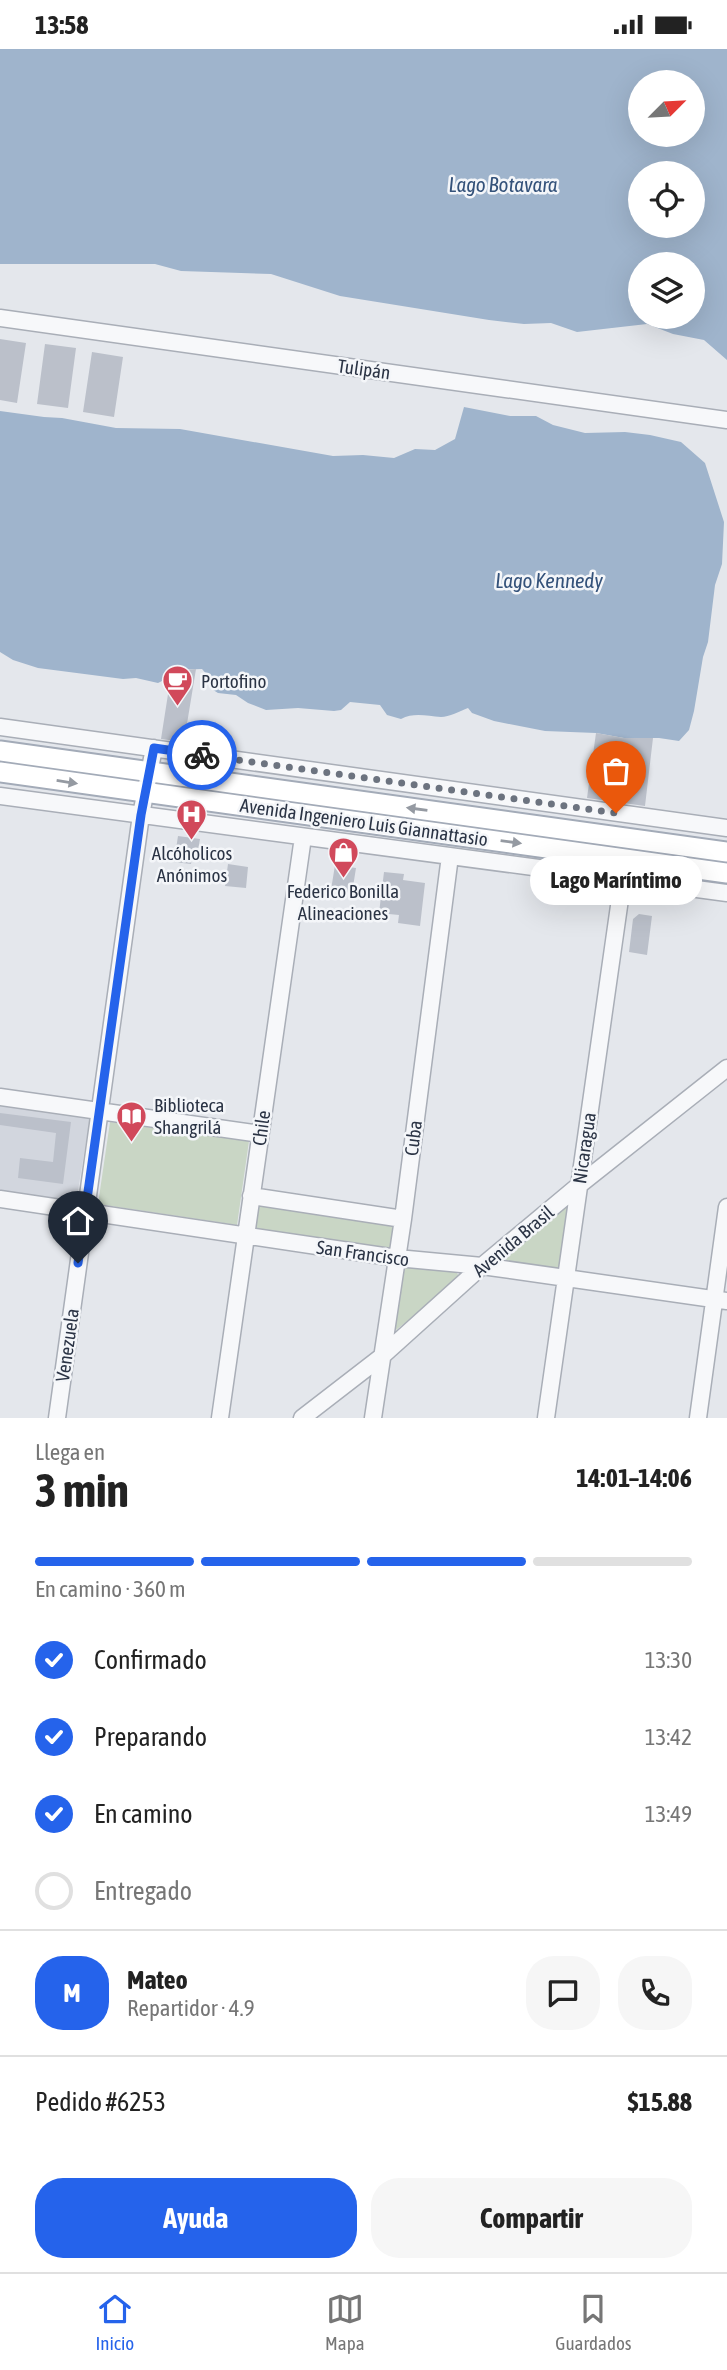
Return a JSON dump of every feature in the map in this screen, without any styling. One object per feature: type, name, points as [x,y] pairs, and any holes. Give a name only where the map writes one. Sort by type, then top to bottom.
[{"type":"main road","name":"Avenida Ingeniero Luis Giannattasio","points":[[0,751],[727,852]]},
{"type":"main road","name":"Avenida Ingeniero Luis Giannattasio","points":[[0,772],[727,873]]},
{"type":"street","name":"Tulipán","points":[[0,318],[727,421]]},
{"type":"street","points":[[0,727],[727,828]]},
{"type":"street","name":"Venezuela","points":[[57,1418],[141,815],[154,748]]},
{"type":"street","name":"Avenida Ingeniero Luis Giannattasio","points":[[0,796],[727,893]]},
{"type":"street","name":"Chile","points":[[220,1418],[303,837]]},
{"type":"street","name":"Cuba","points":[[373,1418],[403,1219],[450,856]]},
{"type":"street","name":"Nicaragua","points":[[546,1418],[623,878]]},
{"type":"street","name":"Avenida Brasil","points":[[302,1418],[381,1357],[482,1266],[578,1186],[727,1068]]},
{"type":"street","points":[[0,1097],[260,1134]]},
{"type":"street","name":"San Francisco","points":[[251,1196],[403,1219]]},
{"type":"street","name":"San Francisco","points":[[0,1199],[244,1237],[397,1258],[482,1266],[565,1280],[721,1300]]},
{"type":"street","points":[[698,1418],[721,1300],[727,1207]]},
{"type":"shaded area","points":[[0,1104],[90,1117],[76,1203],[0,1191]]},
{"type":"green space","points":[[0,757],[139,779],[138,782],[0,766]]},
{"type":"green space","points":[[156,781],[727,858],[727,868],[155,784]]},
{"type":"green space","points":[[110,1122],[249,1141],[237,1225],[98,1204]]},
{"type":"green space","points":[[259,1205],[394,1224],[391,1249],[255,1231]]},
{"type":"green space","points":[[565,1206],[568,1210],[562,1269],[557,1272],[503,1265],[500,1259]]},
{"type":"green space","points":[[406,1264],[455,1271],[461,1278],[396,1330],[394,1321],[401,1267]]},
{"type":"water","name":"Lago Botavara","points":[[0,49],[727,49],[727,360],[704,340],[660,329],[705,329],[705,252],[628,252],[628,326],[577,332],[551,323],[524,324],[489,320],[340,296],[271,274],[181,271],[155,264],[0,264]]},
{"type":"water","name":"Lago Kennedy","points":[[464,407],[510,416],[536,416],[553,425],[585,433],[625,432],[681,442],[705,463],[724,522],[722,564],[715,585],[708,642],[694,711],[689,730],[679,741],[545,731],[494,721],[472,713],[468,708],[444,717],[416,715],[401,719],[387,715],[380,705],[350,702],[341,710],[334,711],[298,708],[266,710],[236,695],[218,693],[210,688],[209,677],[202,669],[174,670],[168,678],[158,683],[136,678],[123,679],[38,668],[13,660],[0,652],[0,411],[116,428],[180,429],[333,456],[394,458],[415,449],[435,450],[455,439]]},
{"type":"building","points":[[0,339],[26,343],[17,403],[0,400]]},
{"type":"building","points":[[45,344],[76,348],[68,408],[37,404]]},
{"type":"building","points":[[92,352],[123,357],[114,417],[83,412]]},
{"type":"building","name":"Portofino","points":[[196,669],[184,742],[161,739],[171,675],[178,676],[186,670]]},
{"type":"building","points":[[596,733],[624,738],[653,738],[645,806],[587,798]]},
{"type":"building","points":[[178,836],[200,839],[198,850],[193,849],[191,864],[174,862]]},
{"type":"building","points":[[228,864],[248,867],[246,888],[225,886]]},
{"type":"building","name":"Federico Bonilla Alineaciones","points":[[335,865],[356,868],[352,893],[331,890]]},
{"type":"building","points":[[384,872],[404,874],[403,880],[425,883],[420,926],[398,923],[399,915],[379,913]]},
{"type":"building","points":[[639,914],[652,916],[647,955],[629,952],[633,919]]},
{"type":"building","points":[[0,1113],[71,1122],[63,1184],[18,1178],[20,1158],[53,1162],[56,1133],[0,1125]]},
{"type":"way so far","points":[[202,755],[616,813]]},
{"type":"place","name":"Portofino","points":[[178,708]]},
{"type":"place","name":"Lago Maríntimo","points":[[616,813]]},
{"type":"place","name":"Alcóholicos Anónimos","points":[[192,841]]},
{"type":"place","name":"Federico Bonilla Alineaciones","points":[[343,879]]},
{"type":"place","name":"Biblioteca Shangrilá","points":[[131,1143]]},
{"type":"route","points":[[78,1263],[141,815],[154,748],[202,755]]}]
